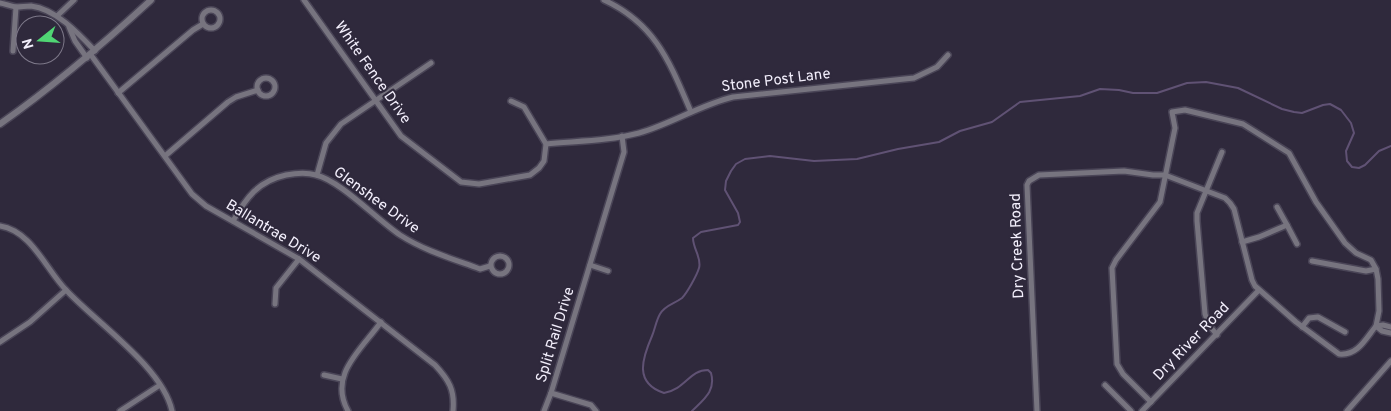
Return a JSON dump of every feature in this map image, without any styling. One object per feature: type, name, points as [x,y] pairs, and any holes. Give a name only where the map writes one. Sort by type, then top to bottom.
[{"type":"street","points":[[58,15],[74,0]]},
{"type":"street","points":[[0,124],[36,99],[91,55],[152,0]]},
{"type":"street","name":"White Fence Drive","points":[[304,0],[401,136],[461,182],[479,184],[530,175],[544,161],[546,144]]},
{"type":"street","points":[[604,0],[617,6],[638,21],[656,41],[672,66],[691,112]]},
{"type":"street","points":[[0,3],[16,7],[31,6],[44,9],[55,15]]},
{"type":"street","points":[[13,51],[16,7]]},
{"type":"street","points":[[65,23],[80,34],[91,55]]},
{"type":"street","points":[[118,93],[193,30],[203,24]]},
{"type":"street","points":[[69,26],[75,41],[91,55]]},
{"type":"street","name":"Ballantrae Drive","points":[[91,55],[192,194],[206,206],[298,258],[436,365],[448,380],[454,399],[453,411]]},
{"type":"street","name":"Stone Post Lane","points":[[546,144],[622,136],[640,132],[717,101],[733,97],[914,78],[937,67],[948,55]]},
{"type":"street","points":[[317,175],[326,143],[341,124],[431,63]]},
{"type":"street","points":[[165,156],[228,102],[236,97],[258,90]]},
{"type":"street","points":[[511,101],[524,107],[546,144]]},
{"type":"street","points":[[1151,402],[1123,374],[1117,364],[1112,268],[1160,202],[1175,128],[1172,112],[1185,110],[1243,124],[1289,152],[1316,202],[1345,243],[1356,253],[1371,260],[1376,270],[1379,311],[1376,326]]},
{"type":"street","name":"Split Rail Drive","points":[[544,411],[624,152],[622,136]]},
{"type":"street","points":[[1217,335],[1209,325],[1205,314],[1197,213],[1222,152]]},
{"type":"street","name":"Dry Creek Road","points":[[1037,411],[1027,190],[1029,181],[1040,175],[1124,171],[1165,175],[1208,190],[1230,202],[1252,280],[1259,290],[1302,327],[1339,354],[1346,354],[1358,349],[1376,326]]},
{"type":"street","name":"Glenshee Drive","points":[[234,221],[245,200],[258,187],[276,177],[297,172],[317,175],[334,183],[397,233],[420,247],[480,269],[490,266]]},
{"type":"street","points":[[1277,207],[1297,244]]},
{"type":"street","points":[[1242,242],[1287,225]]},
{"type":"street","points":[[0,226],[9,228],[29,243],[66,290],[145,365],[160,385],[172,411]]},
{"type":"street","points":[[275,304],[276,288],[298,258]]},
{"type":"street","points":[[1312,261],[1366,271],[1376,270]]},
{"type":"street","points":[[590,265],[608,271]]},
{"type":"street","points":[[0,342],[30,322],[66,290]]},
{"type":"street","name":"Dry River Road","points":[[1142,411],[1259,290]]},
{"type":"street","points":[[1302,327],[1309,318],[1318,317],[1345,332]]},
{"type":"street","points":[[348,411],[342,396],[342,379],[346,368],[380,322]]},
{"type":"street","points":[[1376,326],[1391,327]]},
{"type":"street","points":[[1376,326],[1382,331],[1391,334]]},
{"type":"street","points":[[1347,411],[1391,361]]},
{"type":"street","points":[[324,375],[342,379]]},
{"type":"street","points":[[120,411],[160,385]]},
{"type":"street","points":[[1104,385],[1131,411]]},
{"type":"street","points":[[551,393],[591,405],[596,411]]},
{"type":"waterway","points":[[692,411],[708,394],[712,385],[711,373],[708,370],[696,373],[677,388],[664,393],[654,389],[648,383],[644,377],[643,362],[660,314],[667,307],[682,298],[698,271],[700,264],[693,238],[701,232],[738,225],[740,222],[738,213],[725,190],[726,181],[731,171],[736,164],[745,159],[770,156],[814,161],[857,159],[939,142],[960,131],[992,122],[1020,102],[1080,96],[1100,89],[1133,93],[1157,93],[1187,83],[1206,82],[1238,88],[1282,109],[1294,112],[1302,113],[1330,104],[1341,110],[1351,123],[1354,133],[1346,151],[1347,161],[1352,167],[1359,168],[1365,165],[1379,151],[1391,146]]}]
